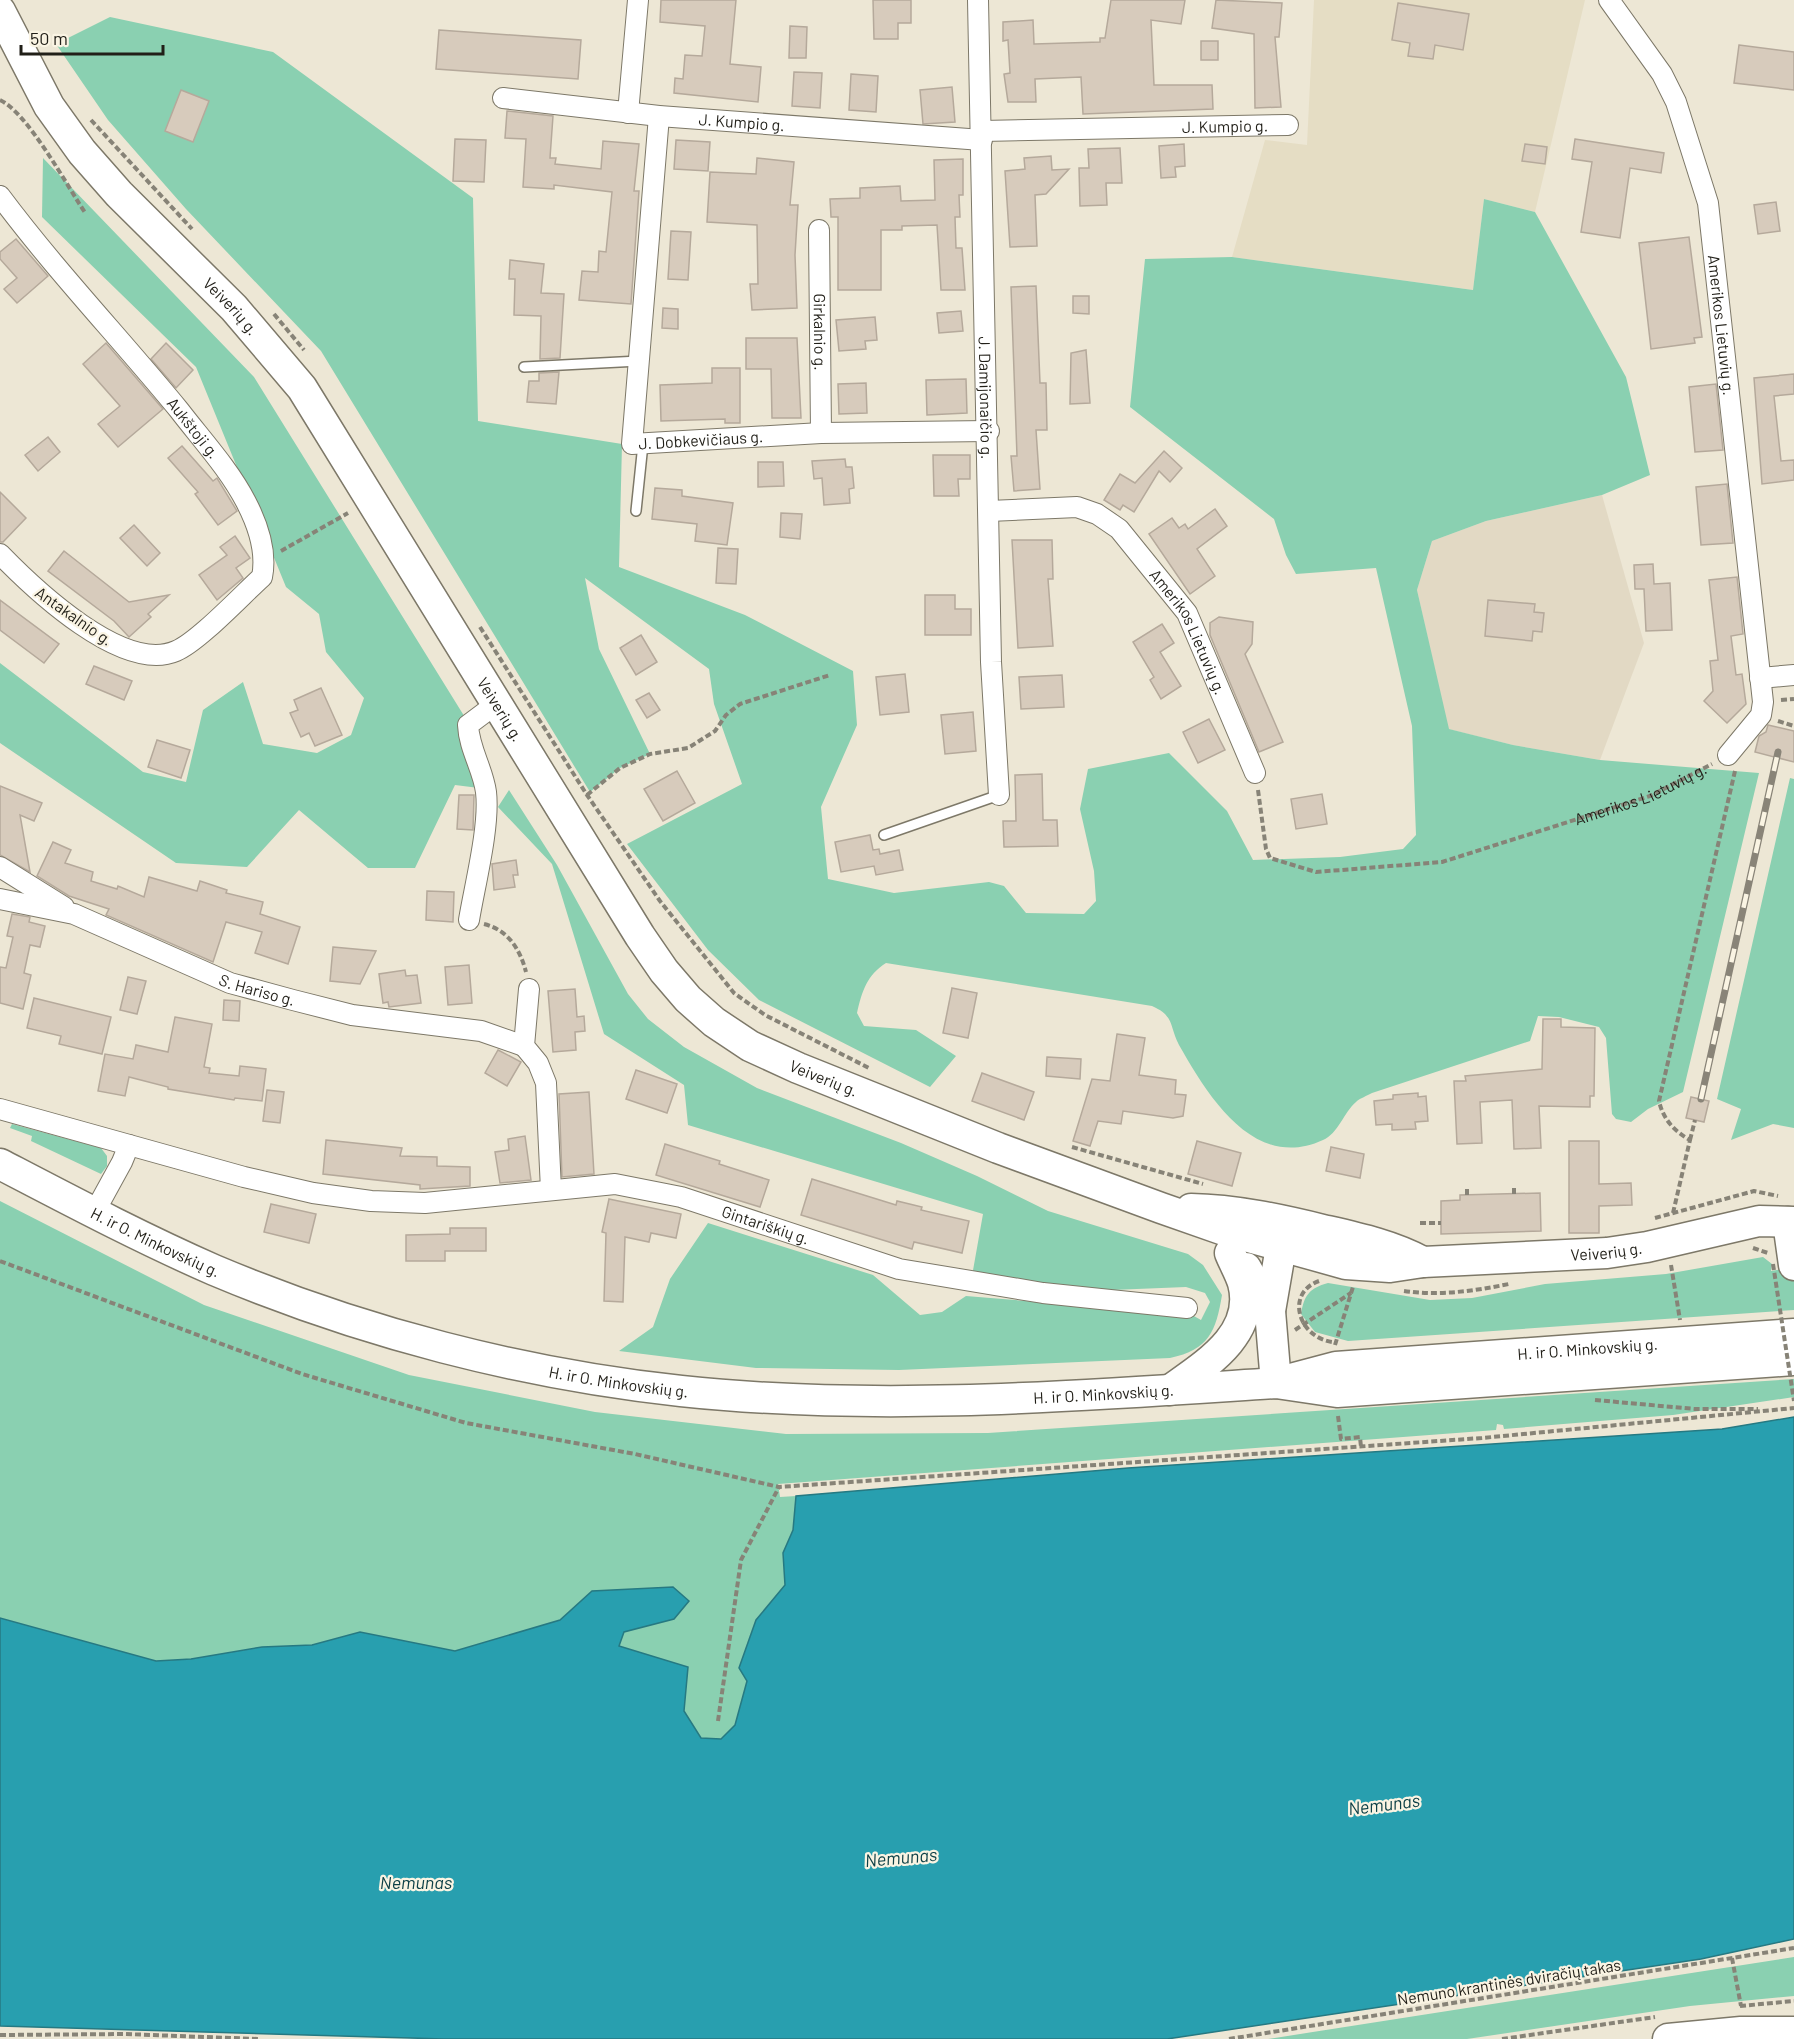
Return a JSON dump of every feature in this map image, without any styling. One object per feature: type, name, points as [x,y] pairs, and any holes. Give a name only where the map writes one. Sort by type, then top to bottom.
[{"type":"main road","name":"Veiverių g.","points":[[0,11],[50,106],[82,152],[119,194],[234,308],[302,388],[496,705],[664,971],[688,999],[714,1022],[750,1046],[798,1068],[998,1148],[1161,1208],[1281,1247],[1360,1267],[1607,1253],[1647,1247],[1788,1214]]},
{"type":"main road","name":"H. ir O. Minkovskių g.","points":[[0,1164],[94,1213],[215,1270],[338,1316],[505,1362],[599,1380],[679,1391],[776,1399],[869,1401],[1170,1390],[1276,1383],[1336,1367],[1794,1334]]},
{"type":"main road","name":"Veiverių g.","points":[[1161,1208],[1232,1210],[1394,1247],[1423,1262]]},
{"type":"main road","points":[[1161,1208],[1242,1263],[1254,1279],[1270,1311]]},
{"type":"main road","points":[[1232,1210],[1281,1247],[1270,1311],[1276,1383]]},
{"type":"main road","points":[[1787,1263],[1788,1214]]},
{"type":"main road","points":[[1170,1390],[1219,1355],[1235,1335],[1245,1298],[1243,1282],[1230,1253]]},
{"type":"main road","name":"H. ir O. Minkovskių g.","points":[[1276,1383],[1337,1392],[1794,1360]]},
{"type":"main road","points":[[1664,2028],[1794,2032]]},
{"type":"street","points":[[628,113],[639,0]]},
{"type":"street","name":"J. Damijonaičio g.","points":[[978,0],[989,431],[992,662],[999,795]]},
{"type":"street","name":"Amerikos Lietuvių g.","points":[[1609,0],[1662,74],[1676,102],[1708,203],[1763,702],[1761,715],[1732,761]]},
{"type":"street","name":"J. Kumpio g.","points":[[502,98],[659,116],[982,136],[1288,125]]},
{"type":"street","name":"J. Dobkevičiaus g.","points":[[659,116],[632,444],[821,433],[989,431]]},
{"type":"street","name":"Aukštoji g.","points":[[0,196],[37,245],[145,368],[218,459],[247,503],[265,560]]},
{"type":"street","name":"Girkalnio g.","points":[[819,230],[821,433]]},
{"type":"street","name":"Amerikos Lietuvių g.","points":[[989,511],[1077,507],[1097,514],[1119,529],[1187,613],[1256,773]]},
{"type":"street","name":"Antakalnio g.","points":[[0,554],[26,580],[104,640],[131,652],[160,656],[186,645],[262,577],[265,560]]},
{"type":"street","points":[[1760,678],[1794,675]]},
{"type":"street","points":[[469,920],[486,816],[486,790],[468,738],[468,725],[496,705]]},
{"type":"street","points":[[0,867],[75,914]]},
{"type":"street","name":"S. Hariso g.","points":[[0,899],[75,914],[230,983],[352,1015],[481,1031],[524,1046]]},
{"type":"street","points":[[0,1110],[244,1177],[371,1201],[436,1202],[551,1190],[546,1083],[538,1063],[524,1046],[529,989]]},
{"type":"street","points":[[94,1213],[129,1145]]},
{"type":"street","name":"Gintariškių g.","points":[[551,1190],[615,1184],[643,1189],[681,1197],[899,1269],[1042,1293],[1187,1308]]},
{"type":"lane","points":[[524,367],[639,361]]},
{"type":"lane","points":[[636,511],[643,444]]},
{"type":"lane","points":[[884,835],[999,795]]},
{"type":"path","points":[[0,100],[9,104],[26,124],[86,214]]},
{"type":"path","points":[[265,560],[348,513]]},
{"type":"path","points":[[566,817],[586,795],[620,768],[650,754],[688,748],[715,731],[740,704],[830,675]]},
{"type":"path","points":[[1690,1140],[1677,1132],[1662,1113],[1659,1101],[1732,761]]},
{"type":"path","name":"Amerikos Lietuvių g.","points":[[1256,773],[1266,849],[1270,858],[1316,872],[1442,862],[1650,796],[1732,761]]},
{"type":"path","points":[[498,928],[517,948],[526,969],[529,989]]},
{"type":"path","points":[[765,1015],[879,1073]]},
{"type":"path","points":[[1695,1120],[1673,1212],[1754,1191],[1788,1214]]},
{"type":"path","points":[[1062,1144],[1209,1185]]},
{"type":"path","points":[[1467,1188],[1467,1195]]},
{"type":"path","points":[[1514,1188],[1514,1194]]},
{"type":"path","points":[[1420,1223],[1441,1223]]},
{"type":"path","points":[[0,1262],[302,1374],[466,1423],[635,1454],[779,1487],[1361,1447],[1794,1408]]},
{"type":"path","points":[[1787,1263],[1794,1401]]},
{"type":"path","points":[[1671,1266],[1680,1320]]},
{"type":"path","points":[[1304,1326],[1352,1292]]},
{"type":"path","points":[[1592,1399],[1695,1409],[1782,1409]]},
{"type":"path","points":[[1337,1406],[1341,1439],[1360,1437],[1361,1447]]},
{"type":"path","points":[[718,1721],[741,1560],[779,1487]]},
{"type":"path","name":"Nemuno krantinės dviračių takas","points":[[1229,2039],[1794,1948]]},
{"type":"path","points":[[1732,1958],[1741,2006]]},
{"type":"path","points":[[1729,2007],[1794,2001]]},
{"type":"path","points":[[1502,2039],[1664,2028]]},
{"type":"path","points":[[0,2035],[125,2034],[258,2039]]},
{"type":"shaded area","points":[[1314,0],[1585,0],[1535,212],[1484,199],[1473,290],[1232,257],[1265,140],[1307,145]]},
{"type":"shaded area","points":[[1602,495],[1644,643],[1600,760],[1513,745],[1448,729],[1417,590],[1432,541],[1486,521]]},
{"type":"green space","points":[[110,17],[273,52],[473,198],[478,421],[622,444],[619,567],[745,615],[853,671],[857,725],[821,807],[828,879],[894,893],[989,882],[1004,886],[1026,913],[1084,914],[1096,901],[1094,871],[1080,809],[1088,769],[1169,753],[1227,811],[1253,860],[1340,857],[1403,849],[1416,835],[1412,726],[1376,568],[1296,574],[1286,555],[1274,519],[1130,407],[1145,259],[1232,257],[1473,290],[1484,199],[1535,212],[1626,377],[1650,475],[1602,495],[1486,521],[1432,541],[1417,590],[1449,729],[1513,745],[1600,760],[1759,773],[1683,1092],[1648,1109],[1631,1122],[1616,1119],[1612,1114],[1606,1038],[1599,1027],[1559,1017],[1538,1016],[1530,1041],[1372,1093],[1356,1102],[1333,1133],[1323,1140],[1298,1147],[1275,1146],[1255,1137],[1236,1124],[1219,1106],[1179,1045],[1168,1018],[1152,1006],[886,963],[866,984],[857,1013],[864,1026],[916,1030],[956,1056],[930,1087],[759,1000],[708,950],[627,844],[742,784],[714,704],[709,669],[585,578],[599,649],[650,754],[620,768],[590,792],[321,351],[186,209],[108,120],[56,44]]},
{"type":"green space","points":[[43,158],[254,377],[466,719],[479,788],[455,785],[415,868],[368,868],[299,810],[247,867],[176,863],[0,743],[0,663],[143,772],[186,782],[203,710],[243,682],[263,744],[317,753],[351,735],[364,698],[326,652],[319,614],[286,587],[196,367],[42,217]]},
{"type":"green space","points":[[1790,778],[1794,779],[1794,1128],[1773,1124],[1731,1140],[1741,1109],[1717,1099]]},
{"type":"green space","points":[[509,790],[557,865],[628,994],[648,1019],[684,1047],[757,1088],[901,1143],[977,1176],[1048,1211],[1188,1254],[1203,1265],[1222,1295],[1217,1319],[1208,1337],[1194,1350],[1170,1358],[899,1370],[756,1368],[619,1351],[653,1327],[670,1279],[708,1223],[873,1275],[920,1315],[942,1312],[966,1296],[1192,1315],[1201,1320],[1210,1302],[1205,1293],[1186,1287],[1112,1290],[972,1276],[983,1214],[688,1125],[684,1085],[604,1034],[552,864],[498,807]]},
{"type":"green space","points":[[12,1124],[101,1148],[107,1156],[107,1166],[101,1174],[31,1141],[32,1136],[10,1128]]},
{"type":"green space","points":[[0,1201],[204,1305],[409,1375],[595,1412],[786,1434],[988,1433],[1794,1379],[1794,1397],[1673,1415],[1504,1429],[1503,1425],[1497,1424],[1496,1430],[778,1484],[780,1497],[796,1496],[793,1530],[783,1553],[785,1585],[756,1620],[739,1668],[747,1681],[735,1726],[722,1739],[701,1738],[683,1711],[688,1667],[618,1646],[624,1632],[674,1619],[592,1591],[560,1620],[455,1651],[360,1632],[312,1645],[262,1647],[191,1659],[156,1661],[0,1618]]},
{"type":"green space","points":[[1763,1257],[1772,1264],[1771,1271],[1794,1267],[1794,1310],[1348,1341],[1315,1332],[1301,1314],[1308,1294],[1316,1287],[1328,1283],[1430,1300],[1472,1298],[1545,1284],[1666,1274]]},
{"type":"green space","points":[[1794,1957],[1794,1996],[1690,2006],[1467,2039],[1268,2039]]},
{"type":"water","name":"Nemunas","points":[[1794,1417],[1794,1939],[1701,1959],[1167,2039],[444,2039],[0,2026],[0,1618],[156,1661],[191,1659],[262,1647],[312,1645],[360,1632],[455,1651],[560,1620],[592,1591],[673,1587],[689,1601],[674,1619],[624,1632],[619,1646],[688,1667],[684,1711],[701,1738],[721,1739],[735,1725],[747,1681],[739,1668],[756,1620],[785,1585],[783,1553],[793,1530],[796,1496],[1128,1468],[1722,1429]]},
{"type":"building","points":[[661,0],[736,0],[730,64],[761,67],[758,102],[674,93],[675,78],[683,79],[685,55],[702,56],[705,26],[660,22]]},
{"type":"building","points":[[873,0],[911,0],[911,23],[898,23],[898,39],[874,39]]},
{"type":"building","points":[[1111,0],[1185,0],[1181,24],[1151,20],[1154,85],[1212,85],[1213,109],[1083,114],[1081,77],[1035,79],[1036,102],[1008,102],[1004,74],[1010,73],[1008,40],[1003,41],[1003,22],[1033,20],[1034,44],[1100,42],[1100,38],[1105,38]]},
{"type":"building","points":[[1216,0],[1282,3],[1279,37],[1275,37],[1281,107],[1255,108],[1254,34],[1212,28]]},
{"type":"building","points":[[1398,3],[1469,14],[1463,50],[1435,45],[1433,59],[1408,56],[1410,43],[1392,40]]},
{"type":"building","points":[[790,26],[807,27],[806,58],[789,58]]},
{"type":"building","points":[[439,30],[581,40],[578,79],[436,69]]},
{"type":"building","points":[[1201,41],[1218,41],[1218,60],[1201,60]]},
{"type":"building","points":[[1739,45],[1794,52],[1794,90],[1734,83]]},
{"type":"building","points":[[794,72],[822,73],[820,108],[792,106]]},
{"type":"building","points":[[851,74],[878,76],[876,112],[849,110]]},
{"type":"building","points":[[952,87],[955,122],[923,124],[920,90]]},
{"type":"building","points":[[181,90],[209,101],[193,142],[165,131]]},
{"type":"building","points":[[507,111],[553,116],[550,158],[556,158],[555,164],[601,169],[603,141],[639,144],[634,191],[639,191],[631,304],[579,300],[582,271],[598,272],[599,251],[606,252],[612,192],[554,185],[554,189],[523,187],[526,139],[505,138]]},
{"type":"building","points":[[455,139],[486,140],[484,182],[453,181]]},
{"type":"building","points":[[1575,139],[1664,153],[1661,173],[1630,168],[1620,238],[1581,232],[1592,162],[1572,159]]},
{"type":"building","points":[[676,140],[710,142],[708,171],[674,169]]},
{"type":"building","points":[[1184,144],[1185,166],[1175,167],[1176,177],[1161,178],[1159,146]]},
{"type":"building","points":[[1525,144],[1547,147],[1545,164],[1522,161]]},
{"type":"building","points":[[1120,148],[1122,183],[1106,183],[1107,205],[1080,206],[1079,168],[1089,168],[1088,149]]},
{"type":"building","points":[[1051,156],[1052,170],[1069,169],[1046,194],[1035,195],[1037,246],[1010,247],[1005,171],[1025,169],[1024,158]]},
{"type":"building","points":[[757,158],[794,162],[790,205],[798,205],[795,255],[797,308],[752,310],[750,284],[758,284],[757,225],[707,222],[710,172],[756,174]]},
{"type":"building","points":[[963,159],[963,195],[959,195],[960,217],[955,217],[956,248],[962,248],[965,290],[941,290],[937,225],[902,226],[902,230],[881,230],[881,290],[838,290],[838,217],[831,217],[830,199],[860,198],[860,188],[900,186],[901,201],[935,200],[934,160]]},
{"type":"building","points":[[1776,202],[1780,231],[1758,234],[1754,205]]},
{"type":"building","points":[[671,231],[691,232],[688,280],[668,279]]},
{"type":"building","points":[[1689,237],[1702,337],[1694,338],[1695,343],[1651,349],[1639,243]]},
{"type":"building","points":[[16,239],[48,276],[17,303],[4,289],[17,278],[0,259],[0,252]]},
{"type":"building","points":[[510,260],[544,264],[541,293],[564,294],[560,358],[540,359],[541,316],[514,315],[515,279],[509,279]]},
{"type":"building","points":[[1036,286],[1040,383],[1046,383],[1047,430],[1036,430],[1040,489],[1014,491],[1011,456],[1017,456],[1011,287]]},
{"type":"building","points":[[1073,296],[1089,296],[1089,314],[1073,313]]},
{"type":"building","points":[[663,308],[678,309],[678,329],[662,328]]},
{"type":"building","points":[[961,311],[963,331],[939,333],[937,313]]},
{"type":"building","points":[[875,317],[877,340],[865,341],[866,349],[839,351],[836,320]]},
{"type":"building","points":[[746,338],[797,338],[801,418],[772,418],[771,369],[746,369]]},
{"type":"building","points":[[106,343],[163,409],[118,447],[98,424],[120,406],[83,364]]},
{"type":"building","points":[[166,343],[193,370],[176,388],[151,359]]},
{"type":"building","points":[[1086,350],[1090,403],[1070,404],[1071,353]]},
{"type":"building","points":[[712,368],[740,368],[740,423],[725,423],[725,419],[661,421],[660,385],[712,383]]},
{"type":"building","points":[[559,372],[556,404],[527,402],[529,381],[539,381],[539,373]]},
{"type":"building","points":[[1794,374],[1794,394],[1774,396],[1781,461],[1794,460],[1794,480],[1762,484],[1754,378]]},
{"type":"building","points":[[966,379],[967,413],[927,415],[926,380]]},
{"type":"building","points":[[866,383],[867,413],[839,414],[838,384]]},
{"type":"building","points":[[1716,384],[1723,450],[1695,452],[1689,387]]},
{"type":"building","points":[[48,437],[60,452],[38,471],[25,455]]},
{"type":"building","points":[[182,446],[213,481],[217,478],[237,511],[218,525],[195,494],[198,492],[168,458]]},
{"type":"building","points":[[1164,451],[1182,468],[1170,482],[1159,471],[1134,512],[1123,505],[1120,510],[1104,500],[1120,474],[1135,483]]},
{"type":"building","points":[[933,455],[970,455],[970,479],[958,479],[959,496],[934,496]]},
{"type":"building","points":[[845,459],[846,467],[852,467],[854,488],[849,489],[850,503],[824,505],[822,478],[814,479],[812,461]]},
{"type":"building","points":[[758,462],[783,462],[784,486],[758,487]]},
{"type":"building","points":[[1727,484],[1733,543],[1701,545],[1696,487]]},
{"type":"building","points":[[655,488],[682,490],[682,496],[733,503],[727,545],[695,541],[697,524],[652,519]]},
{"type":"building","points":[[0,492],[26,518],[3,542],[0,542]]},
{"type":"building","points":[[1215,509],[1227,526],[1197,549],[1215,576],[1190,594],[1149,534],[1172,518],[1179,528],[1185,524],[1188,529]]},
{"type":"building","points":[[781,513],[802,514],[800,539],[780,537]]},
{"type":"building","points":[[134,525],[160,553],[147,566],[120,538]]},
{"type":"building","points":[[235,536],[250,558],[236,568],[243,578],[217,600],[199,575],[227,555],[220,547]]},
{"type":"building","points":[[1012,540],[1052,540],[1053,579],[1048,579],[1053,646],[1018,648]]},
{"type":"building","points":[[718,548],[738,549],[736,584],[716,583]]},
{"type":"building","points":[[64,551],[129,602],[169,595],[148,614],[151,617],[129,637],[114,621],[48,571]]},
{"type":"building","points":[[1653,564],[1654,584],[1670,583],[1672,630],[1646,631],[1644,589],[1635,589],[1634,565]]},
{"type":"building","points":[[1737,577],[1743,634],[1731,636],[1736,675],[1742,674],[1746,704],[1727,723],[1704,701],[1713,691],[1710,661],[1718,660],[1709,580]]},
{"type":"building","points":[[925,595],[955,595],[955,609],[971,609],[971,635],[925,635]]},
{"type":"building","points":[[0,600],[59,644],[44,663],[0,630]]},
{"type":"building","points":[[1488,600],[1535,604],[1534,612],[1544,613],[1542,632],[1533,631],[1532,641],[1485,636]]},
{"type":"building","points":[[1219,617],[1253,622],[1252,644],[1245,654],[1283,742],[1259,752],[1210,635],[1210,623]]},
{"type":"building","points":[[1162,624],[1174,643],[1160,652],[1181,686],[1161,699],[1150,680],[1154,677],[1133,642]]},
{"type":"building","points":[[641,635],[657,662],[636,675],[620,648]]},
{"type":"building","points":[[94,666],[132,681],[124,700],[86,684]]},
{"type":"building","points":[[905,674],[909,712],[880,715],[876,677]]},
{"type":"building","points":[[1062,675],[1064,707],[1021,709],[1019,677]]},
{"type":"building","points":[[321,688],[342,735],[315,746],[309,733],[301,737],[290,713],[298,710],[294,700]]},
{"type":"building","points":[[649,693],[660,710],[647,718],[636,700]]},
{"type":"building","points":[[973,712],[976,751],[945,754],[941,715]]},
{"type":"building","points":[[1209,719],[1225,750],[1198,763],[1183,732]]},
{"type":"building","points":[[1768,725],[1794,731],[1794,762],[1755,752],[1759,736],[1766,732]]},
{"type":"building","points":[[157,740],[190,750],[181,778],[148,767]]},
{"type":"building","points":[[677,771],[695,803],[663,821],[644,789]]},
{"type":"building","points":[[1042,774],[1043,820],[1057,820],[1058,846],[1004,847],[1003,821],[1016,821],[1015,775]]},
{"type":"building","points":[[0,786],[42,803],[34,821],[20,815],[30,872],[0,855]]},
{"type":"building","points":[[1322,794],[1327,824],[1296,829],[1291,799]]},
{"type":"building","points":[[459,795],[474,795],[473,830],[457,829]]},
{"type":"building","points":[[870,835],[873,850],[879,849],[880,854],[899,850],[903,870],[876,875],[874,866],[841,872],[835,842]]},
{"type":"building","points":[[53,842],[71,850],[65,863],[93,872],[91,881],[117,889],[118,886],[144,897],[149,877],[197,891],[200,881],[227,890],[226,893],[263,902],[260,914],[300,927],[288,964],[255,953],[262,932],[226,922],[213,962],[106,915],[109,909],[69,896],[37,876]]},
{"type":"building","points":[[516,860],[518,875],[513,875],[515,887],[494,890],[492,864]]},
{"type":"building","points":[[427,891],[454,892],[453,922],[426,920]]},
{"type":"building","points":[[12,914],[30,917],[29,922],[45,926],[40,947],[30,945],[24,973],[31,975],[23,1009],[0,1003],[0,967],[6,968],[13,937],[7,936]]},
{"type":"building","points":[[333,947],[376,951],[360,984],[330,981]]},
{"type":"building","points":[[469,965],[472,1003],[448,1005],[445,967]]},
{"type":"building","points":[[405,970],[406,976],[417,975],[421,1003],[389,1007],[388,1002],[383,1003],[379,974]]},
{"type":"building","points":[[128,977],[146,981],[137,1014],[120,1010]]},
{"type":"building","points":[[952,988],[977,993],[968,1038],[943,1033]]},
{"type":"building","points":[[575,989],[577,1017],[584,1016],[585,1031],[575,1032],[576,1050],[553,1052],[548,991]]},
{"type":"building","points":[[34,998],[111,1017],[102,1054],[59,1044],[61,1036],[27,1028]]},
{"type":"building","points":[[224,1000],[240,1001],[239,1021],[223,1020]]},
{"type":"building","points":[[175,1017],[212,1024],[204,1067],[210,1068],[209,1073],[239,1076],[240,1066],[266,1069],[262,1101],[235,1098],[234,1100],[168,1089],[168,1087],[129,1077],[125,1096],[98,1091],[105,1054],[133,1059],[136,1045],[168,1052]]},
{"type":"building","points":[[1543,1019],[1561,1019],[1561,1027],[1595,1028],[1594,1096],[1590,1096],[1590,1107],[1539,1106],[1541,1148],[1514,1149],[1512,1100],[1480,1102],[1482,1143],[1457,1144],[1454,1081],[1466,1081],[1465,1076],[1542,1069]]},
{"type":"building","points":[[1117,1034],[1145,1038],[1139,1075],[1176,1080],[1175,1094],[1186,1095],[1183,1116],[1173,1118],[1123,1111],[1121,1124],[1098,1121],[1090,1146],[1073,1141],[1092,1079],[1110,1081]]},
{"type":"building","points":[[498,1050],[521,1062],[507,1086],[485,1073]]},
{"type":"building","points":[[1047,1057],[1081,1059],[1080,1079],[1046,1076]]},
{"type":"building","points":[[636,1070],[677,1084],[667,1113],[626,1099]]},
{"type":"building","points":[[982,1073],[1034,1092],[1024,1120],[972,1101]]},
{"type":"building","points":[[267,1090],[284,1092],[280,1123],[263,1121]]},
{"type":"building","points":[[589,1092],[594,1174],[562,1177],[559,1094]]},
{"type":"building","points":[[1418,1093],[1418,1097],[1426,1096],[1428,1121],[1415,1122],[1416,1129],[1392,1130],[1392,1124],[1376,1125],[1374,1101],[1393,1099],[1393,1095]]},
{"type":"building","points":[[1691,1097],[1709,1101],[1704,1122],[1686,1118]]},
{"type":"building","points":[[525,1136],[531,1180],[500,1183],[495,1152],[509,1150],[508,1139]]},
{"type":"building","points":[[326,1140],[402,1148],[400,1156],[437,1157],[437,1166],[470,1167],[470,1186],[420,1189],[420,1185],[323,1174]]},
{"type":"building","points":[[1197,1141],[1241,1153],[1232,1186],[1188,1174]]},
{"type":"building","points":[[1569,1141],[1599,1141],[1599,1184],[1631,1183],[1632,1205],[1599,1206],[1599,1233],[1569,1233]]},
{"type":"building","points":[[665,1144],[720,1161],[719,1164],[769,1180],[760,1207],[656,1175]]},
{"type":"building","points":[[1331,1147],[1364,1154],[1360,1178],[1326,1171]]},
{"type":"building","points":[[812,1179],[896,1205],[897,1201],[922,1207],[921,1210],[969,1221],[962,1253],[914,1242],[912,1249],[801,1215]]},
{"type":"building","points":[[1540,1193],[1541,1231],[1441,1234],[1441,1201],[1460,1200],[1460,1195]]},
{"type":"building","points":[[609,1199],[681,1214],[676,1238],[651,1233],[649,1242],[625,1237],[623,1302],[604,1301],[606,1233],[602,1232]]},
{"type":"building","points":[[271,1204],[316,1214],[309,1243],[264,1232]]},
{"type":"building","points":[[450,1228],[486,1228],[486,1251],[445,1251],[445,1261],[406,1261],[406,1235],[450,1234]]},
{"type":"railway","points":[[1701,1099],[1778,752]]}]
